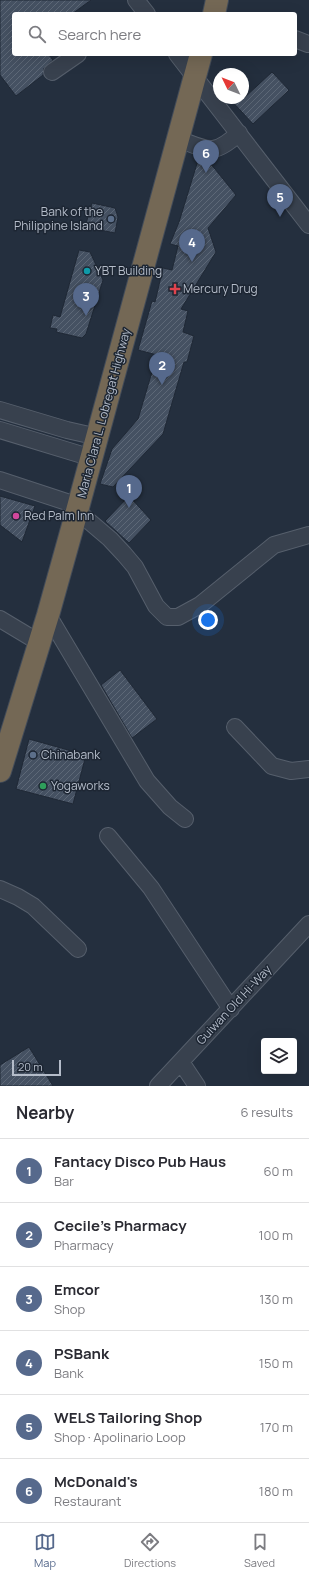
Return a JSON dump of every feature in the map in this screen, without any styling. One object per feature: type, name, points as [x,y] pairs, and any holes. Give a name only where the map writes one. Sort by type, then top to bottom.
[{"type":"highway","points":[[214,12],[217,0]]},
{"type":"highway","name":"Maria Clara L. Lobregat Highway","points":[[0,771],[40,643],[98,437],[200,56]]},
{"type":"street","points":[[52,72],[75,56]]},
{"type":"street","points":[[179,56],[309,225]]},
{"type":"street","points":[[178,140],[205,149],[216,149],[226,145],[239,133]]},
{"type":"street","points":[[0,410],[67,430],[98,437]]},
{"type":"street","points":[[0,430],[92,458]]},
{"type":"street","points":[[0,480],[78,508],[110,539],[135,567],[156,606],[167,616],[178,617],[200,605],[274,545],[309,535]]},
{"type":"street","points":[[48,615],[147,781],[170,807],[185,820]]},
{"type":"street","points":[[0,619],[40,643]]},
{"type":"street","points":[[235,727],[272,766],[291,771],[309,769]]},
{"type":"street","points":[[108,836],[151,888],[232,1009]]},
{"type":"street","points":[[0,889],[33,906],[78,949]]},
{"type":"street","name":"Guiwan Old Hi-Way","points":[[158,1086],[232,1009],[309,924]]},
{"type":"street","points":[[181,1062],[198,1086]]},
{"type":"building","points":[[0,0],[91,0],[75,12],[12,12],[12,56],[50,56],[53,60],[44,68],[43,75],[16,96],[0,75]]},
{"type":"building","points":[[272,72],[289,90],[253,124],[235,104],[249,104],[249,93]]},
{"type":"building","points":[[199,157],[206,158],[236,195],[208,228],[216,252],[181,309],[188,311],[183,332],[194,336],[187,362],[184,362],[163,434],[113,487],[100,484],[112,449],[138,419],[157,355],[138,350],[152,301],[155,302],[163,268],[172,270],[178,246],[170,244],[179,222]]},
{"type":"building","points":[[92,203],[115,208],[118,217],[115,233],[85,227]]},
{"type":"building","name":"YBT Building","points":[[79,250],[90,252],[103,280],[86,334],[82,338],[56,332],[57,329],[50,328],[53,315],[60,317]]},
{"type":"building","name":"Red Palm Inn","points":[[0,496],[35,506],[22,542],[0,525]]},
{"type":"building","points":[[129,496],[151,520],[129,543],[105,521]]},
{"type":"building","points":[[120,670],[157,719],[132,738],[101,685]]},
{"type":"building","points":[[29,739],[86,755],[73,804],[16,789]]},
{"type":"building","points":[[29,1047],[53,1086],[0,1086],[0,1065]]},
{"type":"place","name":"McDonald's","points":[[206,173]]},
{"type":"place","name":"WELS Tailoring Shop","points":[[280,217]]},
{"type":"place","name":"Bank of the Philippine Island","points":[[111,219]]},
{"type":"place","name":"PSBank","points":[[192,262]]},
{"type":"place","name":"YBT Building","points":[[87,271]]},
{"type":"place","name":"Mercury Drug","points":[[175,289]]},
{"type":"place","name":"Emcor","points":[[86,316]]},
{"type":"place","name":"Cecile's Pharmacy","points":[[162,385]]},
{"type":"place","name":"Fantacy Disco Pub Haus","points":[[129,508]]},
{"type":"place","name":"Red Palm Inn","points":[[16,516]]},
{"type":"place","name":"Chinabank","points":[[33,755]]},
{"type":"place","name":"Yogaworks","points":[[43,786]]}]
